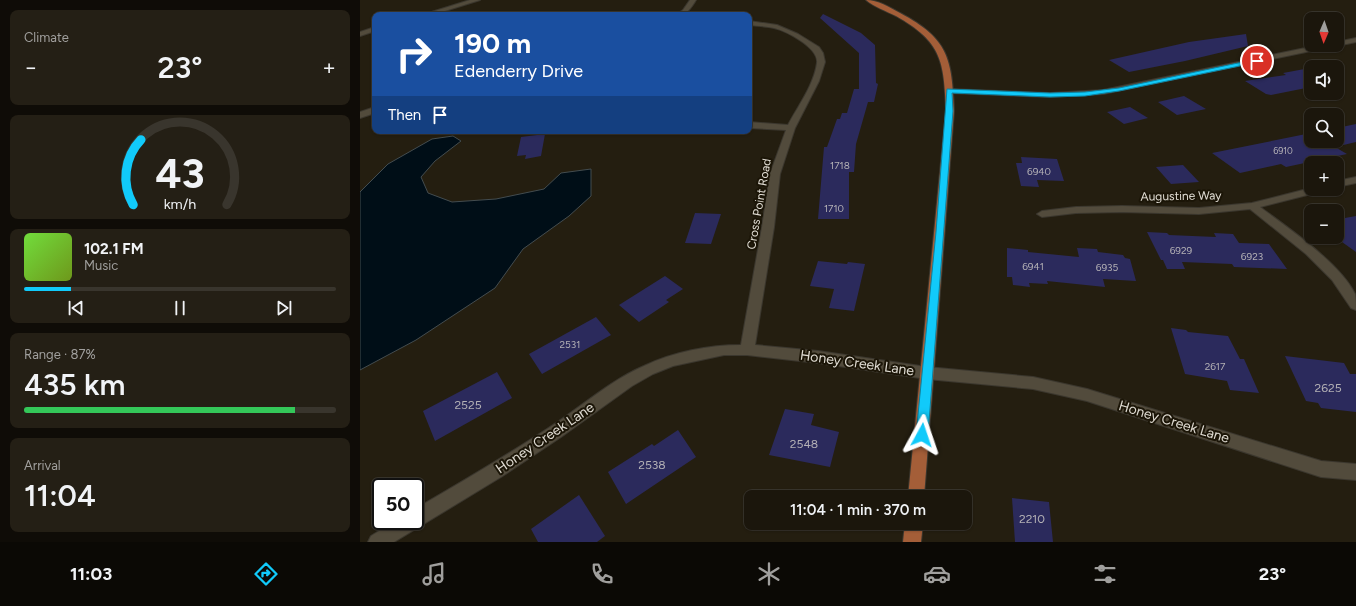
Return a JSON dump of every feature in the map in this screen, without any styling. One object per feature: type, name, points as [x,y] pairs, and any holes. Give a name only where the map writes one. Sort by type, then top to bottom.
[{"type":"main road","points":[[869,0],[916,25],[925,33],[940,48],[948,72],[950,111],[917,490]]},
{"type":"main road","points":[[912,542],[913,530]]},
{"type":"street","points":[[435,12],[477,0]]},
{"type":"street","points":[[684,12],[693,0]]},
{"type":"street","name":"Cross Point Road","points":[[746,350],[768,228],[775,174],[791,128],[820,69],[821,62],[819,53],[811,45],[787,31],[775,26],[752,23]]},
{"type":"street","points":[[360,34],[372,30]]},
{"type":"street","points":[[1344,43],[1356,40]]},
{"type":"street","points":[[949,91],[1050,95],[1103,92],[1304,50]]},
{"type":"street","points":[[360,115],[372,111]]},
{"type":"street","points":[[752,125],[791,128]]},
{"type":"street","points":[[1344,183],[1356,180]]},
{"type":"street","name":"Augustine Way","points":[[1042,214],[1076,210],[1122,209],[1199,211],[1252,206],[1304,193]]},
{"type":"street","points":[[1252,206],[1310,251],[1336,277],[1356,305]]},
{"type":"street","name":"Honey Creek Lane","points":[[424,514],[501,468],[556,432],[627,382],[648,370],[671,361],[724,350],[746,350],[818,357],[927,373],[1033,382],[1087,396],[1322,468],[1356,472]]},
{"type":"street","points":[[377,542],[397,530]]},
{"type":"shaded area","points":[[453,136],[461,141],[435,161],[421,177],[428,193],[452,202],[496,199],[544,189],[561,173],[591,169],[591,196],[569,216],[523,249],[495,288],[416,340],[360,370],[360,192],[388,164],[432,139]]},
{"type":"building","points":[[823,14],[861,33],[875,45],[876,83],[878,84],[874,102],[868,102],[856,144],[854,172],[849,172],[849,219],[818,219],[824,147],[827,147],[837,119],[840,119],[842,113],[847,113],[854,89],[859,89],[859,53],[820,18]]},
{"type":"building","points":[[1246,34],[1248,46],[1185,61],[1129,72],[1109,60],[1189,42]]},
{"type":"building","points":[[1304,69],[1304,88],[1271,95],[1266,94],[1245,81],[1286,75],[1283,73]]},
{"type":"building","points":[[1184,96],[1206,109],[1177,115],[1158,102]]},
{"type":"building","points":[[1130,107],[1148,118],[1124,124],[1107,112]]},
{"type":"building","points":[[1356,124],[1356,142],[1344,145],[1344,127]]},
{"type":"building","points":[[545,134],[541,156],[525,159],[526,155],[517,156],[521,137]]},
{"type":"building","points":[[1304,134],[1304,148],[1337,148],[1347,154],[1338,156],[1304,156],[1304,163],[1286,167],[1281,164],[1240,173],[1212,153]]},
{"type":"building","points":[[1021,157],[1057,159],[1064,181],[1037,180],[1039,187],[1021,186],[1016,163],[1022,163]]},
{"type":"building","points":[[1183,165],[1199,182],[1171,184],[1156,167]]},
{"type":"building","points":[[695,213],[721,214],[711,244],[685,243]]},
{"type":"building","points":[[1356,216],[1356,252],[1344,243],[1344,217]]},
{"type":"building","points":[[1147,232],[1167,233],[1169,235],[1216,237],[1214,233],[1233,234],[1239,243],[1269,244],[1287,269],[1234,267],[1232,264],[1182,262],[1185,269],[1167,269]]},
{"type":"building","points":[[1007,248],[1028,250],[1028,252],[1079,257],[1077,248],[1097,249],[1098,252],[1123,255],[1125,258],[1130,259],[1136,281],[1103,279],[1105,287],[1047,281],[1048,284],[1029,283],[1030,287],[1013,285],[1012,277],[1007,277]]},
{"type":"building","points":[[818,261],[865,264],[854,311],[829,308],[834,289],[810,286]]},
{"type":"building","points":[[665,276],[683,289],[666,300],[669,302],[639,322],[619,305]]},
{"type":"building","points":[[596,317],[611,335],[542,374],[529,354]]},
{"type":"building","points":[[1171,328],[1186,330],[1188,332],[1228,336],[1240,359],[1244,359],[1259,393],[1230,390],[1227,381],[1185,374]]},
{"type":"building","points":[[1285,356],[1344,363],[1350,374],[1356,374],[1356,412],[1321,408],[1318,403],[1306,401]]},
{"type":"building","points":[[497,372],[512,398],[435,441],[423,411]]},
{"type":"building","points":[[785,409],[814,414],[811,425],[839,432],[830,467],[769,455]]},
{"type":"building","points":[[678,430],[696,457],[626,504],[608,472],[652,444],[654,446]]},
{"type":"building","points":[[579,495],[605,536],[597,542],[538,542],[531,529]]},
{"type":"building","points":[[1012,498],[1049,502],[1053,542],[1015,542]]},
{"type":"route","points":[[922,435],[950,111],[949,91],[1050,95],[1085,94],[1119,90],[1257,61]]}]
